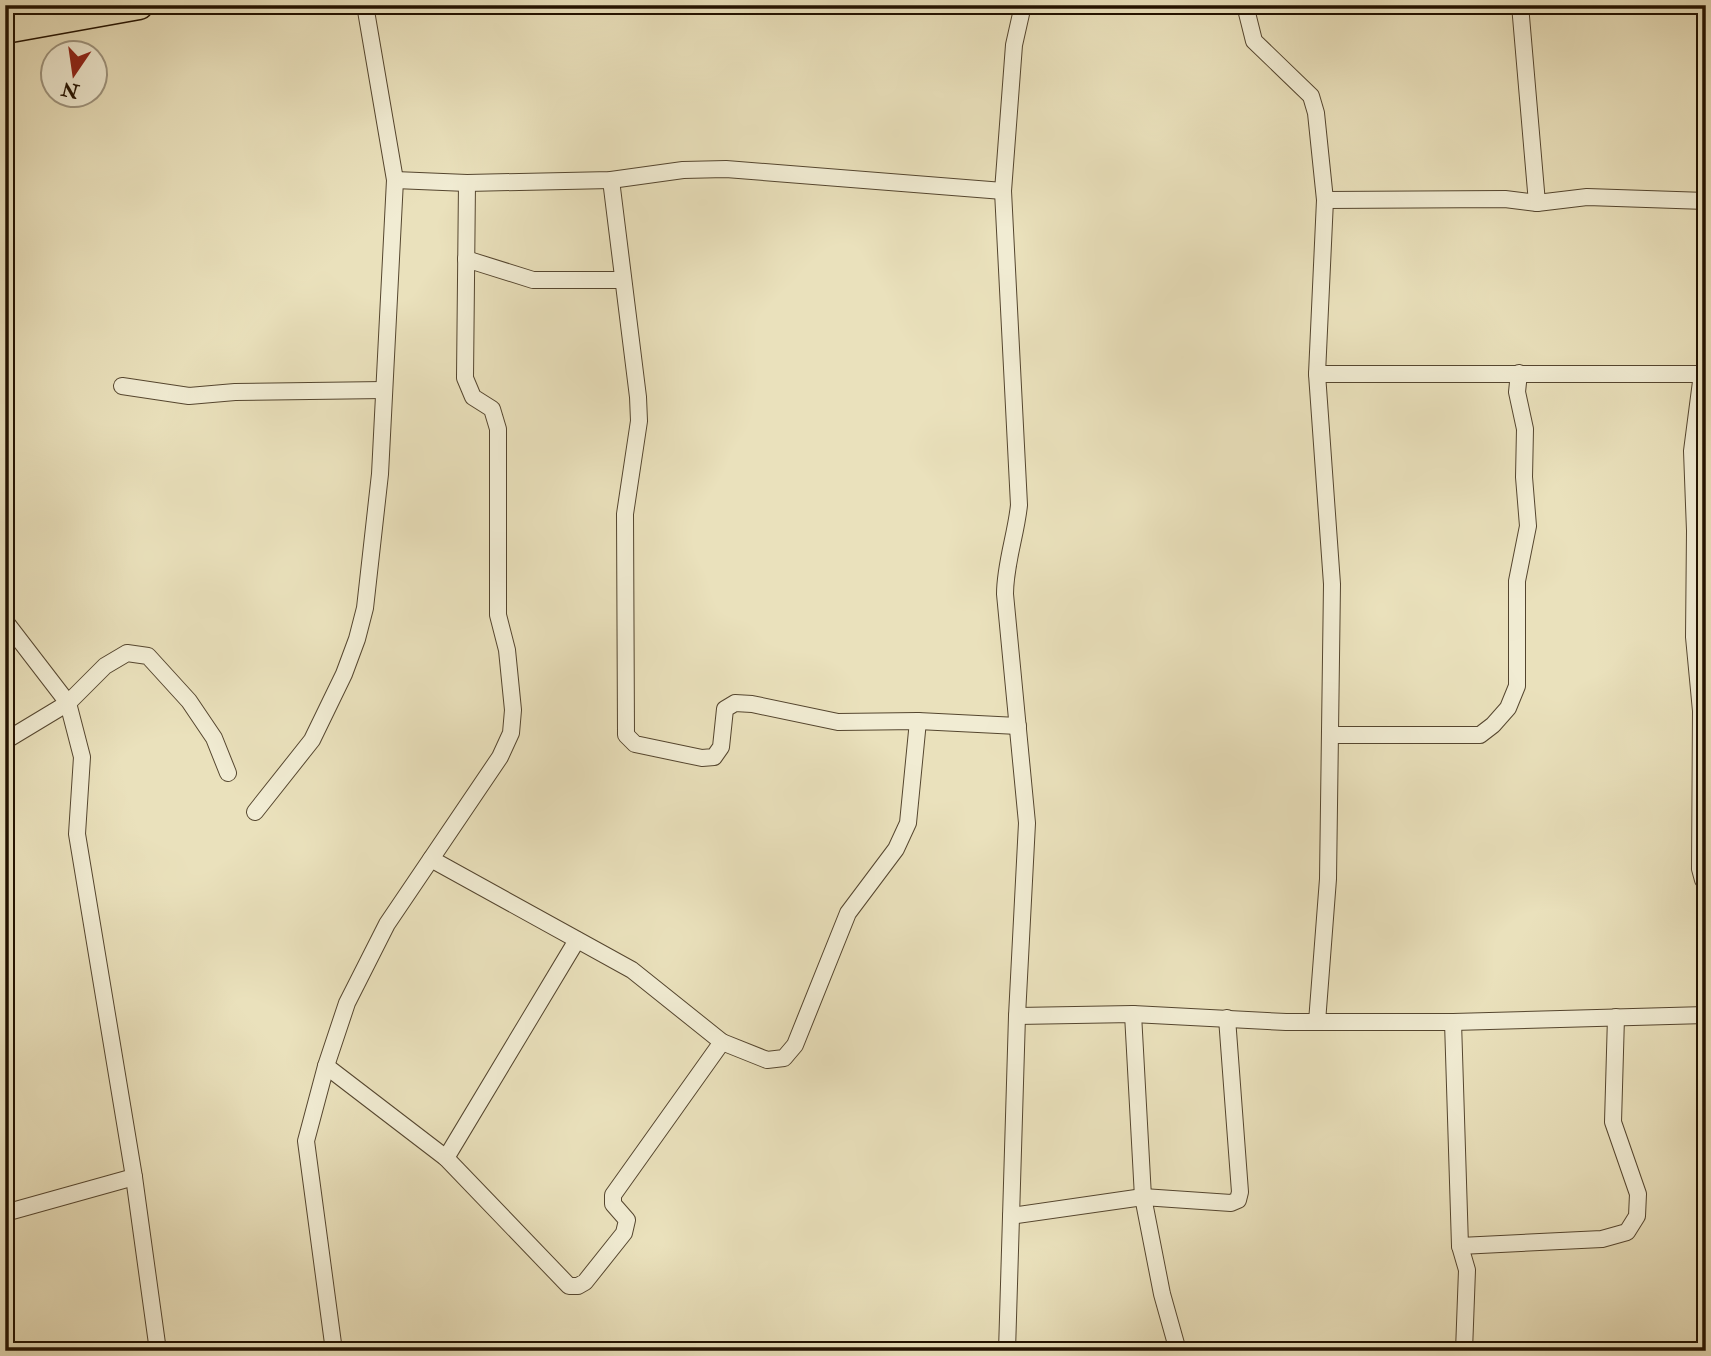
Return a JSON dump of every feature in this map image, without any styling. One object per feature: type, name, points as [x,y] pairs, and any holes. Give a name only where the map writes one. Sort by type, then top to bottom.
[{"type":"highway","points":[[5,29],[139,5]]},
{"type":"street","points":[[255,812],[312,740],[344,674],[365,608],[380,474],[395,180],[365,5]]},
{"type":"street","points":[[1007,1351],[1017,1016],[1027,822],[1005,594],[1005,579],[1017,528],[1019,505],[1003,191],[1014,44],[1023,5]]},
{"type":"street","points":[[1245,5],[1254,41],[1311,96],[1316,113],[1325,200],[1317,374],[1332,584],[1328,879],[1317,1022]]},
{"type":"street","points":[[1520,5],[1536,203]]},
{"type":"street","points":[[395,180],[467,183],[611,180],[683,170],[726,169],[1003,191]]},
{"type":"street","points":[[611,180],[639,421],[625,514],[626,735],[635,744],[702,758],[714,757],[721,747],[725,709],[735,703],[752,704],[838,722],[918,721],[1018,726]]},
{"type":"street","points":[[334,1351],[306,1141],[326,1066],[347,1003],[387,924],[500,757],[511,733],[513,710],[507,650],[498,615],[498,429],[492,409],[473,397],[465,378],[467,183]]},
{"type":"street","points":[[1325,200],[1505,200],[1536,203],[1587,197],[1706,201]]},
{"type":"street","points":[[466,260],[534,280],[624,280]]},
{"type":"street","points":[[1329,735],[1480,735],[1508,708],[1517,686],[1517,581],[1528,526],[1524,477],[1525,429],[1517,393],[1519,373]]},
{"type":"street","points":[[1317,374],[1704,374],[1692,451],[1701,531],[1694,637],[1704,711],[1700,869],[1706,881]]},
{"type":"street","points":[[122,386],[189,396],[235,392],[384,390]]},
{"type":"street","points":[[5,621],[68,703],[82,757],[76,834],[134,1177],[158,1351]]},
{"type":"street","points":[[5,741],[68,703],[105,666],[127,653],[148,656],[188,701],[214,737],[228,773]]},
{"type":"street","points":[[431,859],[632,971],[722,1042],[767,1060],[785,1058],[795,1045],[848,913],[904,835],[908,823],[918,721]]},
{"type":"street","points":[[446,1158],[577,940]]},
{"type":"street","points":[[1017,1016],[1133,1014],[1317,1022],[1453,1022],[1706,1015]]},
{"type":"street","points":[[1133,1014],[1143,1197],[1162,1294],[1178,1351]]},
{"type":"street","points":[[1460,1246],[1602,1239],[1627,1232],[1637,1216],[1638,1194],[1614,1122],[1616,1017]]},
{"type":"street","points":[[1011,1216],[1143,1197],[1231,1203],[1238,1200],[1240,1192],[1227,1018]]},
{"type":"street","points":[[1453,1022],[1460,1246],[1466,1270],[1464,1351]]},
{"type":"street","points":[[326,1066],[446,1158],[569,1286],[578,1286],[585,1282],[624,1233],[627,1220],[613,1204],[613,1195],[722,1042]]},
{"type":"street","points":[[5,1213],[134,1177]]}]
